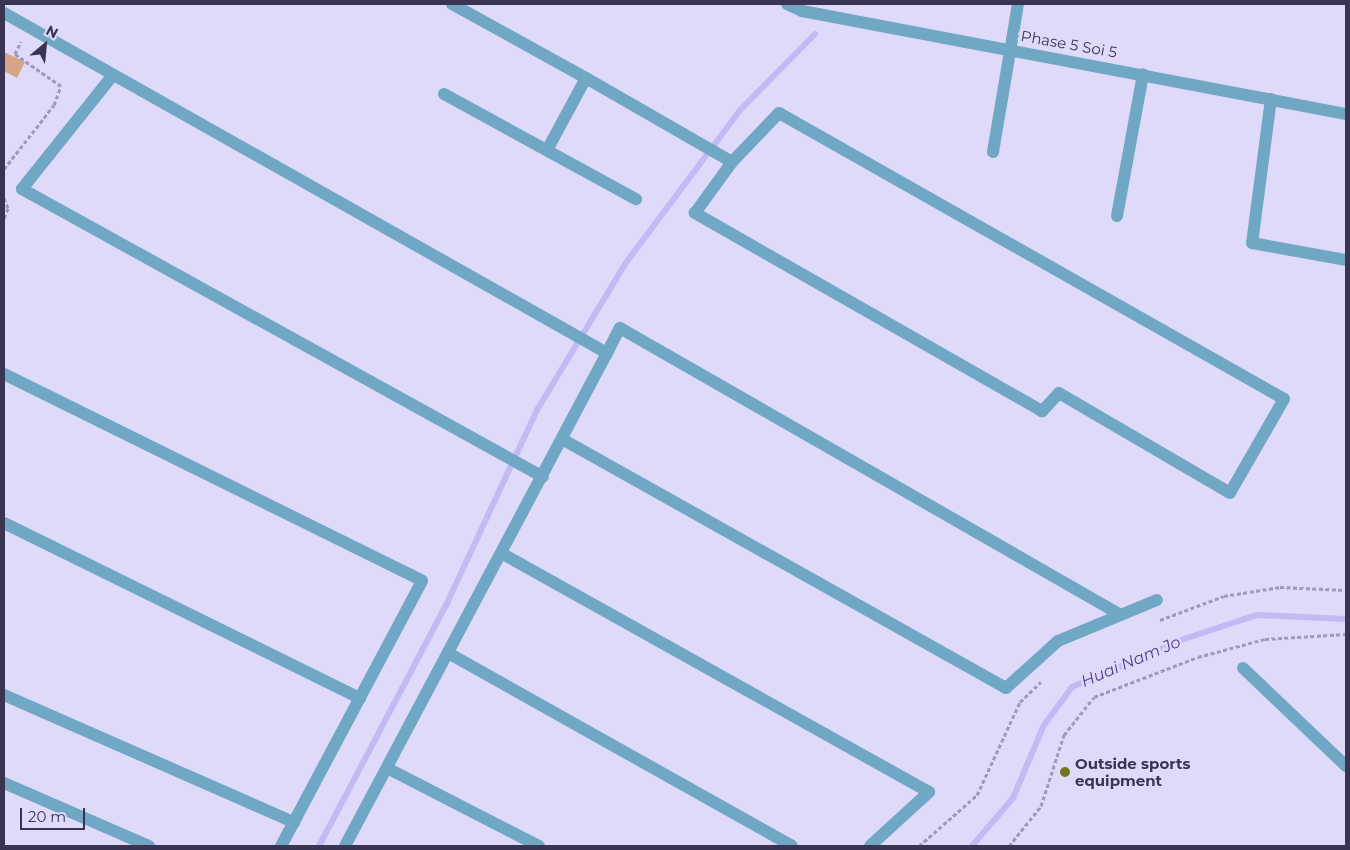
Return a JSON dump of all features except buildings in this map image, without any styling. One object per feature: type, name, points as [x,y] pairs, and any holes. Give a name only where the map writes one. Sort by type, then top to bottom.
[{"type":"street","points":[[452,4],[732,162]]},
{"type":"street","name":"Phase 5 Soi 5","points":[[787,4],[802,11],[1143,74],[1346,114]]},
{"type":"street","points":[[993,152],[1018,4]]},
{"type":"street","points":[[4,13],[607,353]]},
{"type":"street","points":[[1117,216],[1143,74]]},
{"type":"street","points":[[113,75],[22,189],[543,477]]},
{"type":"street","points":[[547,150],[586,78]]},
{"type":"street","points":[[444,94],[636,199]]},
{"type":"street","points":[[1271,99],[1252,243],[1346,260]]},
{"type":"street","points":[[779,113],[1284,399],[1230,493],[1060,393],[1042,411],[695,213],[732,162],[779,113]]},
{"type":"street","points":[[345,846],[450,654],[620,328],[1121,615]]},
{"type":"street","points":[[4,374],[422,581],[281,846]]},
{"type":"street","points":[[562,439],[1006,688],[1058,641],[1157,600]]},
{"type":"street","points":[[4,523],[360,698]]},
{"type":"street","points":[[503,554],[929,792],[870,846]]},
{"type":"street","points":[[450,654],[792,846]]},
{"type":"street","points":[[1243,668],[1346,766]]},
{"type":"street","points":[[4,695],[294,822]]},
{"type":"street","points":[[387,768],[539,846]]},
{"type":"street","points":[[4,782],[149,846]]},
{"type":"path","points":[[4,169],[54,105],[60,86],[15,54],[28,26]]},
{"type":"path","points":[[4,198],[8,208],[4,219]]},
{"type":"path","points":[[1153,622],[1224,596],[1280,587],[1346,590]]},
{"type":"path","points":[[1009,846],[1041,806],[1064,735],[1094,696],[1198,657],[1265,638],[1346,634]]},
{"type":"path","points":[[919,846],[976,796],[1020,702],[1046,677]]},
{"type":"shaded area","points":[[4,52],[25,62],[17,78],[4,71]]},
{"type":"waterway","points":[[319,846],[447,603],[537,410],[625,264],[740,110],[815,34]]},
{"type":"waterway","name":"Huai Nam Jo","points":[[972,846],[1013,798],[1044,725],[1072,687],[1187,638],[1257,615],[1346,619]]},
{"type":"place","name":"Outside sports equipment","points":[[1065,772]]}]
